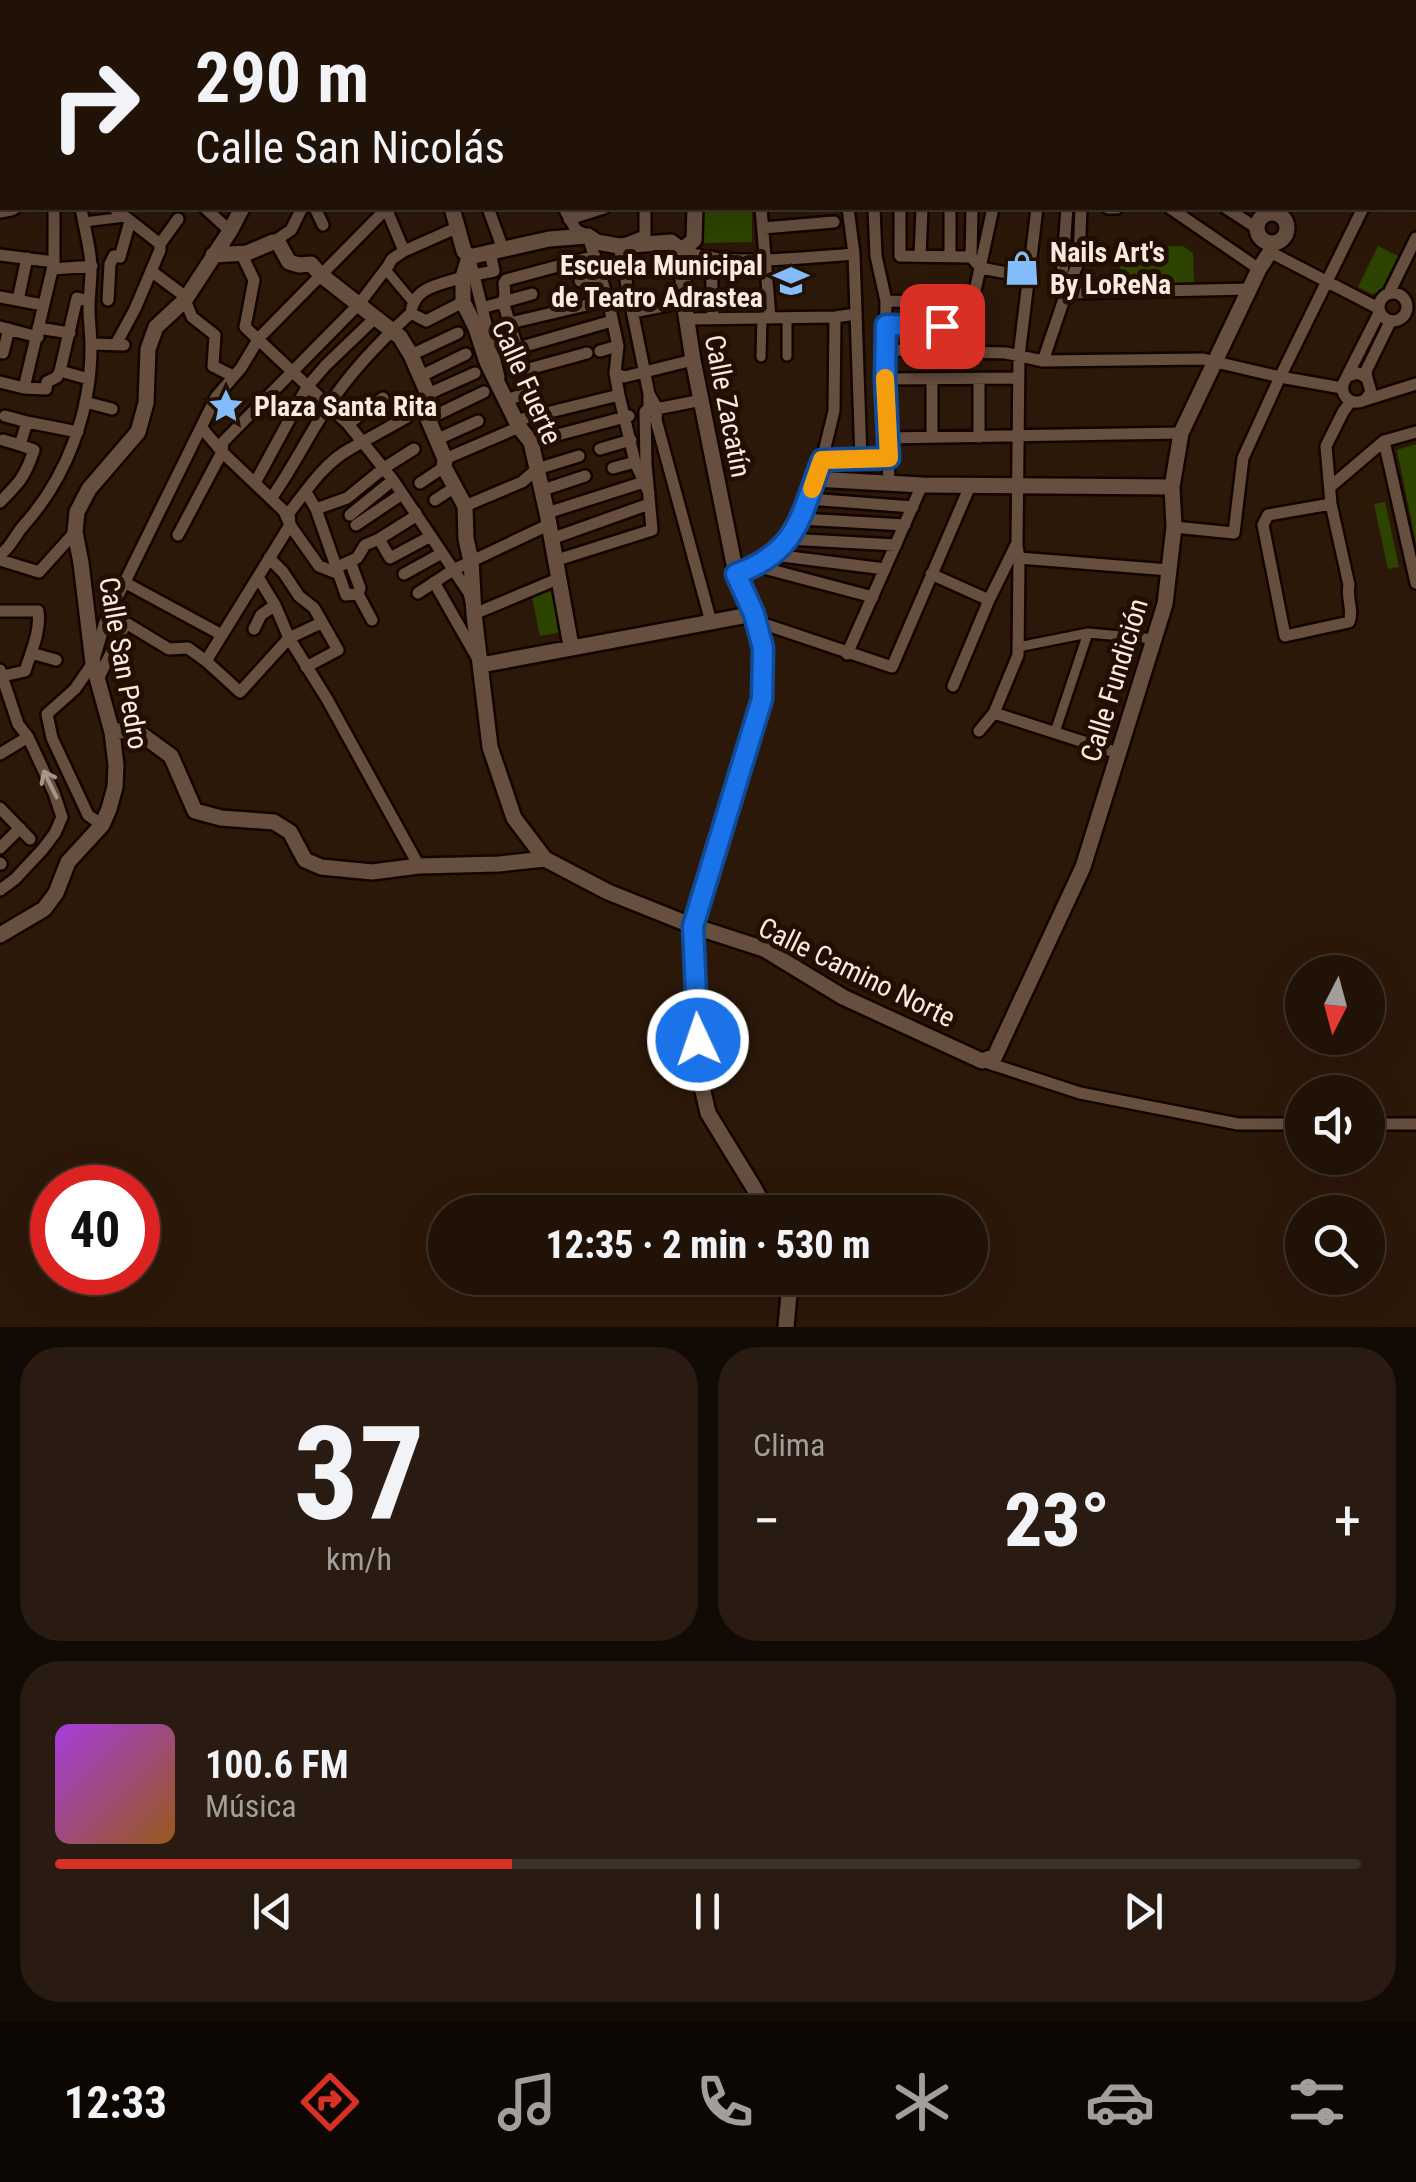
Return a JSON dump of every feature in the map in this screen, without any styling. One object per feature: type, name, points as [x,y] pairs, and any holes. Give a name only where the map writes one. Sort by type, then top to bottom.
[{"type":"street","points":[[24,388],[53,266],[54,210]]},
{"type":"street","points":[[81,210],[92,266],[92,344],[78,432],[59,474],[32,518],[0,558],[39,572],[75,532],[77,512],[89,489],[138,432],[146,403],[148,349],[156,328],[186,298],[241,210]]},
{"type":"street","points":[[207,210],[230,231]]},
{"type":"street","points":[[213,255],[241,253],[273,242],[291,230],[301,210]]},
{"type":"street","points":[[316,210],[323,225]]},
{"type":"street","points":[[102,825],[88,815],[52,738],[46,714],[75,689],[93,663],[105,622],[216,397],[259,338],[384,210]]},
{"type":"street","points":[[387,210],[404,250]]},
{"type":"street","points":[[452,210],[464,251],[469,256],[549,239],[588,236]]},
{"type":"street","points":[[272,498],[328,406],[412,307],[420,292],[494,271],[492,210]]},
{"type":"street","points":[[619,246],[645,236],[645,210]]},
{"type":"street","name":"Calle Zacatín","points":[[693,210],[694,240],[682,250],[685,310],[736,574],[754,614],[763,648],[762,699],[693,926],[700,1078],[708,1112],[758,1195]]},
{"type":"street","points":[[761,210],[766,317],[761,357]]},
{"type":"street","points":[[848,210],[854,254],[862,459]]},
{"type":"street","points":[[874,210],[876,256],[886,301],[888,483]]},
{"type":"street","points":[[900,210],[900,256],[971,257]]},
{"type":"street","points":[[920,256],[922,210]]},
{"type":"street","points":[[950,210],[950,256]]},
{"type":"street","points":[[972,210],[971,257],[980,268],[1028,277]]},
{"type":"street","points":[[886,301],[973,300],[992,210]]},
{"type":"street","points":[[979,731],[994,713],[1018,654],[1018,378],[1037,210]]},
{"type":"street","points":[[1066,293],[1062,275],[1067,210]]},
{"type":"street","points":[[1042,361],[1079,260],[1081,210]]},
{"type":"street","points":[[1173,210],[1259,269]]},
{"type":"street","points":[[1229,210],[1252,225],[1263,215],[1288,213]]},
{"type":"street","points":[[1174,527],[1234,533],[1243,458],[1362,210]]},
{"type":"street","points":[[84,222],[122,213]]},
{"type":"street","points":[[122,213],[160,244]]},
{"type":"street","points":[[108,300],[110,264],[114,256],[120,257],[122,213]]},
{"type":"street","points":[[566,213],[576,230],[596,242],[619,246],[672,242],[693,255],[764,260],[854,254]]},
{"type":"street","name":"Calle Fundición","points":[[982,1061],[995,1056],[1083,867],[1166,604],[1174,527],[1172,486],[1181,433],[1259,269],[1271,248],[1284,237],[1288,213]]},
{"type":"street","points":[[1263,215],[1260,237],[1271,248],[1379,310],[1390,322],[1400,320],[1410,313],[1406,300],[1389,293]]},
{"type":"street","points":[[92,344],[120,345],[160,244],[178,219]]},
{"type":"street","points":[[763,228],[834,222]]},
{"type":"street","points":[[178,535],[222,452],[223,442],[358,304],[392,258],[456,228]]},
{"type":"street","points":[[588,236],[618,346],[615,373],[619,395],[635,462],[647,493]]},
{"type":"street","points":[[1416,238],[1389,293],[1381,298],[1345,382],[1345,396],[1358,400],[1416,384]]},
{"type":"street","points":[[273,242],[280,244],[289,262],[311,264],[400,337],[412,355],[428,394],[428,419],[455,486],[462,541],[471,562],[490,747],[514,818],[545,859]]},
{"type":"street","points":[[619,246],[649,408],[656,420],[711,622]]},
{"type":"street","points":[[241,253],[254,280],[245,326],[348,424],[384,468],[469,593],[474,614]]},
{"type":"street","points":[[0,255],[53,266],[92,266]]},
{"type":"street","name":"Calle Fuerte","points":[[469,256],[463,302],[497,393],[532,442],[572,646]]},
{"type":"street","points":[[428,419],[497,393],[531,392],[503,302],[504,283],[595,256]]},
{"type":"street","points":[[711,257],[712,318]]},
{"type":"street","points":[[18,300],[27,258]]},
{"type":"street","points":[[386,270],[426,321],[463,302]]},
{"type":"street","points":[[151,271],[186,298],[192,317],[216,335],[213,366],[237,372]]},
{"type":"street","points":[[468,276],[482,308],[498,368],[497,393]]},
{"type":"street","points":[[580,282],[600,276]]},
{"type":"street","points":[[1066,293],[1250,289]]},
{"type":"street","points":[[482,308],[532,294]]},
{"type":"street","points":[[0,298],[43,305]]},
{"type":"street","points":[[0,382],[46,389],[48,382],[58,377],[77,298],[89,301]]},
{"type":"street","points":[[510,323],[608,300]]},
{"type":"street","points":[[633,312],[685,310],[712,318],[856,314]]},
{"type":"street","points":[[786,317],[787,356]]},
{"type":"street","points":[[736,574],[774,555],[801,519],[809,499],[834,411],[836,317]]},
{"type":"street","points":[[255,483],[307,386],[375,318]]},
{"type":"street","points":[[518,348],[612,320]]},
{"type":"street","points":[[1331,504],[1268,515],[1263,525],[1285,636],[1349,622],[1352,614],[1331,504],[1326,446],[1343,412],[1371,392],[1366,371],[1390,322]]},
{"type":"street","points":[[886,325],[970,327]]},
{"type":"street","points":[[3,353],[4,328],[70,333]]},
{"type":"street","points":[[412,355],[458,334]]},
{"type":"street","points":[[525,370],[618,346]]},
{"type":"street","points":[[886,350],[1006,353],[1042,361],[1204,359],[1280,378],[1345,382],[1358,374],[1367,378]]},
{"type":"street","points":[[419,377],[466,354]]},
{"type":"street","points":[[615,373],[624,378],[693,360]]},
{"type":"street","points":[[858,370],[932,379],[1018,378]]},
{"type":"street","points":[[60,371],[89,379]]},
{"type":"street","points":[[428,394],[474,373]]},
{"type":"street","points":[[932,379],[932,437]]},
{"type":"street","points":[[979,380],[979,437]]},
{"type":"street","points":[[420,482],[445,463],[518,424],[619,395]]},
{"type":"street","points":[[348,424],[383,398]]},
{"type":"street","points":[[532,442],[702,400]]},
{"type":"street","points":[[85,402],[112,409]]},
{"type":"street","points":[[556,560],[652,530],[646,464],[651,410]]},
{"type":"street","points":[[5,416],[78,432]]},
{"type":"street","points":[[206,661],[290,526],[288,513],[314,480],[348,450],[407,417]]},
{"type":"street","points":[[438,439],[478,421]]},
{"type":"street","points":[[20,445],[27,422]]},
{"type":"street","points":[[202,428],[284,512],[319,566],[336,570],[357,558],[365,545],[414,518],[416,513]]},
{"type":"street","points":[[1330,488],[1384,441],[1416,432]]},
{"type":"street","points":[[887,438],[1181,433]]},
{"type":"street","points":[[0,502],[23,479],[34,450],[3,440]]},
{"type":"street","points":[[600,449],[631,440]]},
{"type":"street","points":[[1384,441],[1416,583]]},
{"type":"street","points":[[316,509],[340,502],[414,449]]},
{"type":"street","points":[[461,515],[522,482],[537,469],[578,456]]},
{"type":"street","points":[[822,460],[889,458]]},
{"type":"street","points":[[612,468],[635,462]]},
{"type":"street","points":[[543,490],[585,476]]},
{"type":"street","points":[[814,479],[970,486],[1172,486]]},
{"type":"street","points":[[353,520],[393,480]]},
{"type":"street","points":[[847,654],[922,485]]},
{"type":"street","points":[[435,500],[455,486]]},
{"type":"street","points":[[481,664],[754,614],[764,624],[892,667],[970,486]]},
{"type":"street","points":[[306,492],[316,509],[346,595],[358,594]]},
{"type":"street","points":[[418,592],[453,570],[549,526],[647,493]]},
{"type":"street","points":[[549,526],[647,493]]},
{"type":"street","points":[[353,520],[402,494]]},
{"type":"street","points":[[809,499],[914,507]]},
{"type":"street","points":[[340,502],[365,545]]},
{"type":"street","points":[[801,519],[905,525]]},
{"type":"street","name":"Calle San Pedro","points":[[0,935],[44,910],[56,893],[68,862],[102,825],[115,787],[112,732],[93,663],[75,532]]},
{"type":"street","points":[[379,539],[390,558],[430,536]]},
{"type":"street","points":[[788,539],[896,545]]},
{"type":"street","points":[[953,686],[1017,544]]},
{"type":"street","points":[[404,574],[442,553]]},
{"type":"street","points":[[774,555],[885,569]]},
{"type":"street","points":[[269,558],[299,596],[314,608],[338,650],[306,667]]},
{"type":"street","points":[[1019,558],[1169,570]]},
{"type":"street","points":[[350,561],[360,588],[358,594],[372,620]]},
{"type":"street","points":[[756,566],[873,596]]},
{"type":"street","points":[[930,574],[989,600]]},
{"type":"street","points":[[258,577],[419,866]]},
{"type":"street","points":[[474,614],[560,578]]},
{"type":"street","name":"Calle San Pedro","points":[[124,582],[222,634]]},
{"type":"street","points":[[434,582],[481,664]]},
{"type":"street","points":[[254,629],[262,615],[275,606]]},
{"type":"street","points":[[0,611],[38,611],[39,625],[25,672],[1,673],[5,704],[28,737],[62,817],[43,849],[15,880],[0,890]]},
{"type":"street","points":[[97,682],[126,623],[169,649],[188,648],[240,692],[290,638],[321,623]]},
{"type":"street","points":[[1018,646],[1088,633],[1154,639]]},
{"type":"street","points":[[1055,732],[1088,633]]},
{"type":"street","points":[[30,653],[56,660]]},
{"type":"street","points":[[994,713],[1118,752]]},
{"type":"street","points":[[112,732],[134,729],[171,756],[196,811],[221,818],[274,822],[290,832],[305,860],[321,867],[372,872],[545,859]]},
{"type":"street","points":[[0,754],[28,737]]},
{"type":"street","points":[[0,808],[30,839]]},
{"type":"street","points":[[0,848],[20,828]]},
{"type":"street","name":"Calle Camino Norte","points":[[545,859],[608,892],[764,950],[843,997],[982,1061]]},
{"type":"street","points":[[982,1061],[1080,1093],[1238,1124],[1285,1124]]},
{"type":"street","points":[[1385,1124],[1416,1124]]},
{"type":"street","points":[[786,1327],[789,1295]]},
{"type":"green space","points":[[703,210],[752,210],[752,242],[704,243]]},
{"type":"green space","points":[[1183,246],[1193,253],[1194,286],[1120,287],[1119,251],[1124,247]]},
{"type":"green space","points":[[1378,246],[1398,256],[1380,292],[1372,294],[1358,287]]},
{"type":"green space","points":[[1416,444],[1416,543],[1397,450]]},
{"type":"green space","points":[[1385,502],[1399,567],[1388,569],[1374,504]]},
{"type":"green space","points":[[550,589],[561,632],[540,636],[532,597]]},
{"type":"slow traffic","points":[[812,489],[822,460],[889,458],[885,378]]},
{"type":"place","name":"Nails Art's By LoReNa","points":[[1022,268]]},
{"type":"place","name":"Escuela Municipal de Teatro Adrastea","points":[[791,281]]},
{"type":"place","name":"Plaza Santa Rita","points":[[226,406]]},
{"type":"route","points":[[698,1040],[693,926],[762,699],[763,648],[754,614],[736,574],[774,555],[788,539],[801,519],[822,460],[889,458],[886,325],[942,326]]}]
